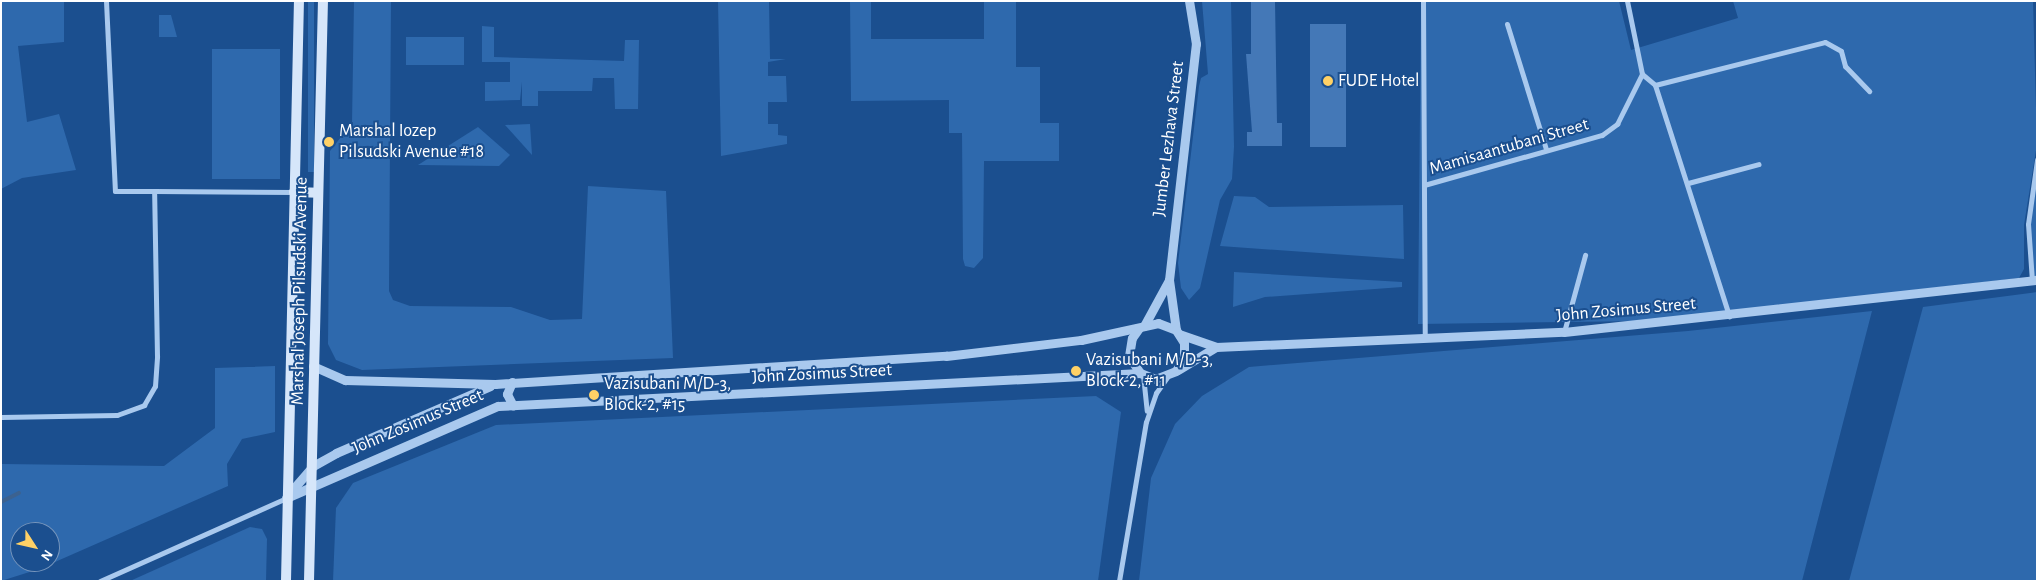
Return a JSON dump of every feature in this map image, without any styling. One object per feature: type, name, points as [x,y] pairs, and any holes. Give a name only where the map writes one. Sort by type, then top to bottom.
[{"type":"main road","name":"Marshal Joseph Pilsudski Avenue","points":[[286,581],[286,498],[299,1]]},
{"type":"main road","name":"Marshal Joseph Pilsudski Avenue","points":[[309,581],[323,1]]},
{"type":"main road","points":[[294,192],[318,193]]},
{"type":"street","points":[[106,1],[115,190],[294,192]]},
{"type":"street","name":"Jumber Lezhava Street","points":[[1177,332],[1169,280],[1196,44],[1189,1]]},
{"type":"street","name":"Mamisaantubani Street","points":[[1423,1],[1425,337]]},
{"type":"street","points":[[1628,1],[1642,74],[1655,85],[1730,316]]},
{"type":"street","points":[[1507,24],[1546,149]]},
{"type":"street","points":[[1655,85],[1826,42],[1840,51],[1845,66],[1869,91]]},
{"type":"street","name":"Mamisaantubani Street","points":[[1424,185],[1546,149],[1602,135],[1617,124],[1642,74]]},
{"type":"street","points":[[2034,280],[2028,224],[2037,160]]},
{"type":"street","points":[[1688,183],[1759,164]]},
{"type":"street","points":[[1,417],[117,416],[144,405],[155,386],[157,356],[154,191]]},
{"type":"street","points":[[1564,332],[1586,255]]},
{"type":"street","name":"Jumber Lezhava Street","points":[[1142,327],[1169,280]]},
{"type":"street","name":"John Zosimus Street","points":[[1177,332],[1216,347],[1564,332],[1730,316],[2034,280]]},
{"type":"street","points":[[1119,581],[1146,422],[1156,392],[1172,374],[1184,351],[1177,332],[1163,323],[1142,327],[1132,338],[1129,356],[1141,374],[1146,422]]},
{"type":"street","name":"John Zosimus Street","points":[[314,366],[346,380],[495,384],[946,356],[1142,327]]},
{"type":"street","name":"John Zosimus Street","points":[[1172,374],[1216,347]]},
{"type":"street","points":[[1141,374],[1172,374]]},
{"type":"street","name":"John Zosimus Street","points":[[286,498],[312,485],[498,406],[1141,374]]},
{"type":"street","points":[[512,382],[507,394],[513,406]]},
{"type":"street","name":"John Zosimus Street","points":[[286,498],[312,466],[370,435],[495,384]]},
{"type":"street","points":[[100,581],[286,498]]},
{"type":"shaded area","points":[[1,1],[64,1],[64,42],[18,46],[27,122],[59,114],[76,170],[22,178],[1,189]]},
{"type":"shaded area","points":[[308,1],[314,1],[314,172],[308,172]]},
{"type":"shaded area","points":[[354,1],[391,1],[389,291],[393,300],[410,306],[511,307],[550,320],[582,319],[588,186],[666,191],[673,358],[362,370],[336,360],[328,344],[330,151],[352,123]]},
{"type":"shaded area","points":[[718,1],[769,1],[770,59],[786,59],[768,62],[768,76],[786,76],[787,102],[768,102],[768,124],[778,124],[778,135],[787,136],[787,144],[721,156]]},
{"type":"shaded area","points":[[850,1],[871,1],[871,39],[984,39],[984,1],[1016,1],[1016,67],[1040,67],[1040,123],[1059,123],[1059,161],[984,161],[983,258],[974,268],[965,266],[963,259],[962,133],[949,133],[949,100],[851,101]]},
{"type":"shaded area","points":[[1202,1],[1231,1],[1234,147],[1232,179],[1220,200],[1200,288],[1189,300],[1181,288],[1178,263],[1199,86],[1201,78],[1208,74]]},
{"type":"shaded area","points":[[1421,1],[1619,1],[1631,50],[1738,18],[1733,1],[2033,1],[2037,144],[2024,225],[2024,269],[2019,278],[1649,321],[1418,324]]},
{"type":"shaded area","points":[[159,15],[171,15],[177,37],[159,37]]},
{"type":"shaded area","points":[[482,26],[494,27],[494,57],[624,61],[625,40],[639,40],[638,109],[615,109],[614,78],[593,78],[592,91],[538,91],[538,106],[522,106],[522,82],[520,100],[485,101],[485,82],[510,82],[510,62],[482,62]]},
{"type":"shaded area","points":[[406,37],[464,37],[464,65],[406,65]]},
{"type":"shaded area","points":[[212,49],[280,49],[280,179],[212,179]]},
{"type":"shaded area","points":[[530,124],[532,155],[505,125]]},
{"type":"shaded area","points":[[478,127],[510,155],[499,166],[418,165]]},
{"type":"shaded area","points":[[2037,160],[2037,280],[2032,281],[2028,224]]},
{"type":"shaded area","points":[[1234,196],[1255,197],[1269,207],[1403,205],[1404,259],[1220,246]]},
{"type":"shaded area","points":[[1234,272],[1402,282],[1402,287],[1265,297],[1233,307]]},
{"type":"shaded area","points":[[2037,292],[2037,581],[1849,581],[1923,307]]},
{"type":"shaded area","points":[[1872,311],[1802,581],[1139,581],[1151,478],[1175,424],[1202,396],[1249,367],[1688,331]]},
{"type":"shaded area","points":[[275,366],[275,432],[242,439],[227,464],[228,486],[60,560],[60,522],[10,522],[10,572],[30,572],[1,581],[1,464],[164,466],[215,428],[215,368]]},
{"type":"shaded area","points":[[1096,396],[1121,412],[1098,581],[333,581],[336,508],[353,483],[496,425]]},
{"type":"shaded area","points":[[250,527],[262,529],[267,539],[266,581],[130,581]]},
{"type":"building","points":[[1251,1],[1275,1],[1277,123],[1282,123],[1282,146],[1247,146],[1247,132],[1252,132],[1246,54],[1251,54]]},
{"type":"building","points":[[1310,24],[1346,24],[1346,147],[1310,147]]},
{"type":"waterway","points":[[1,502],[19,493]]},
{"type":"place","name":"FUDE Hotel","points":[[1328,81]]},
{"type":"place","name":"Marshal Iozep Pilsudski Avenue #18","points":[[329,142]]},
{"type":"place","name":"Vazisubani M/D-3, Block-2, #11","points":[[1076,371]]},
{"type":"place","name":"Vazisubani M/D-3, Block-2, #15","points":[[594,395]]}]
